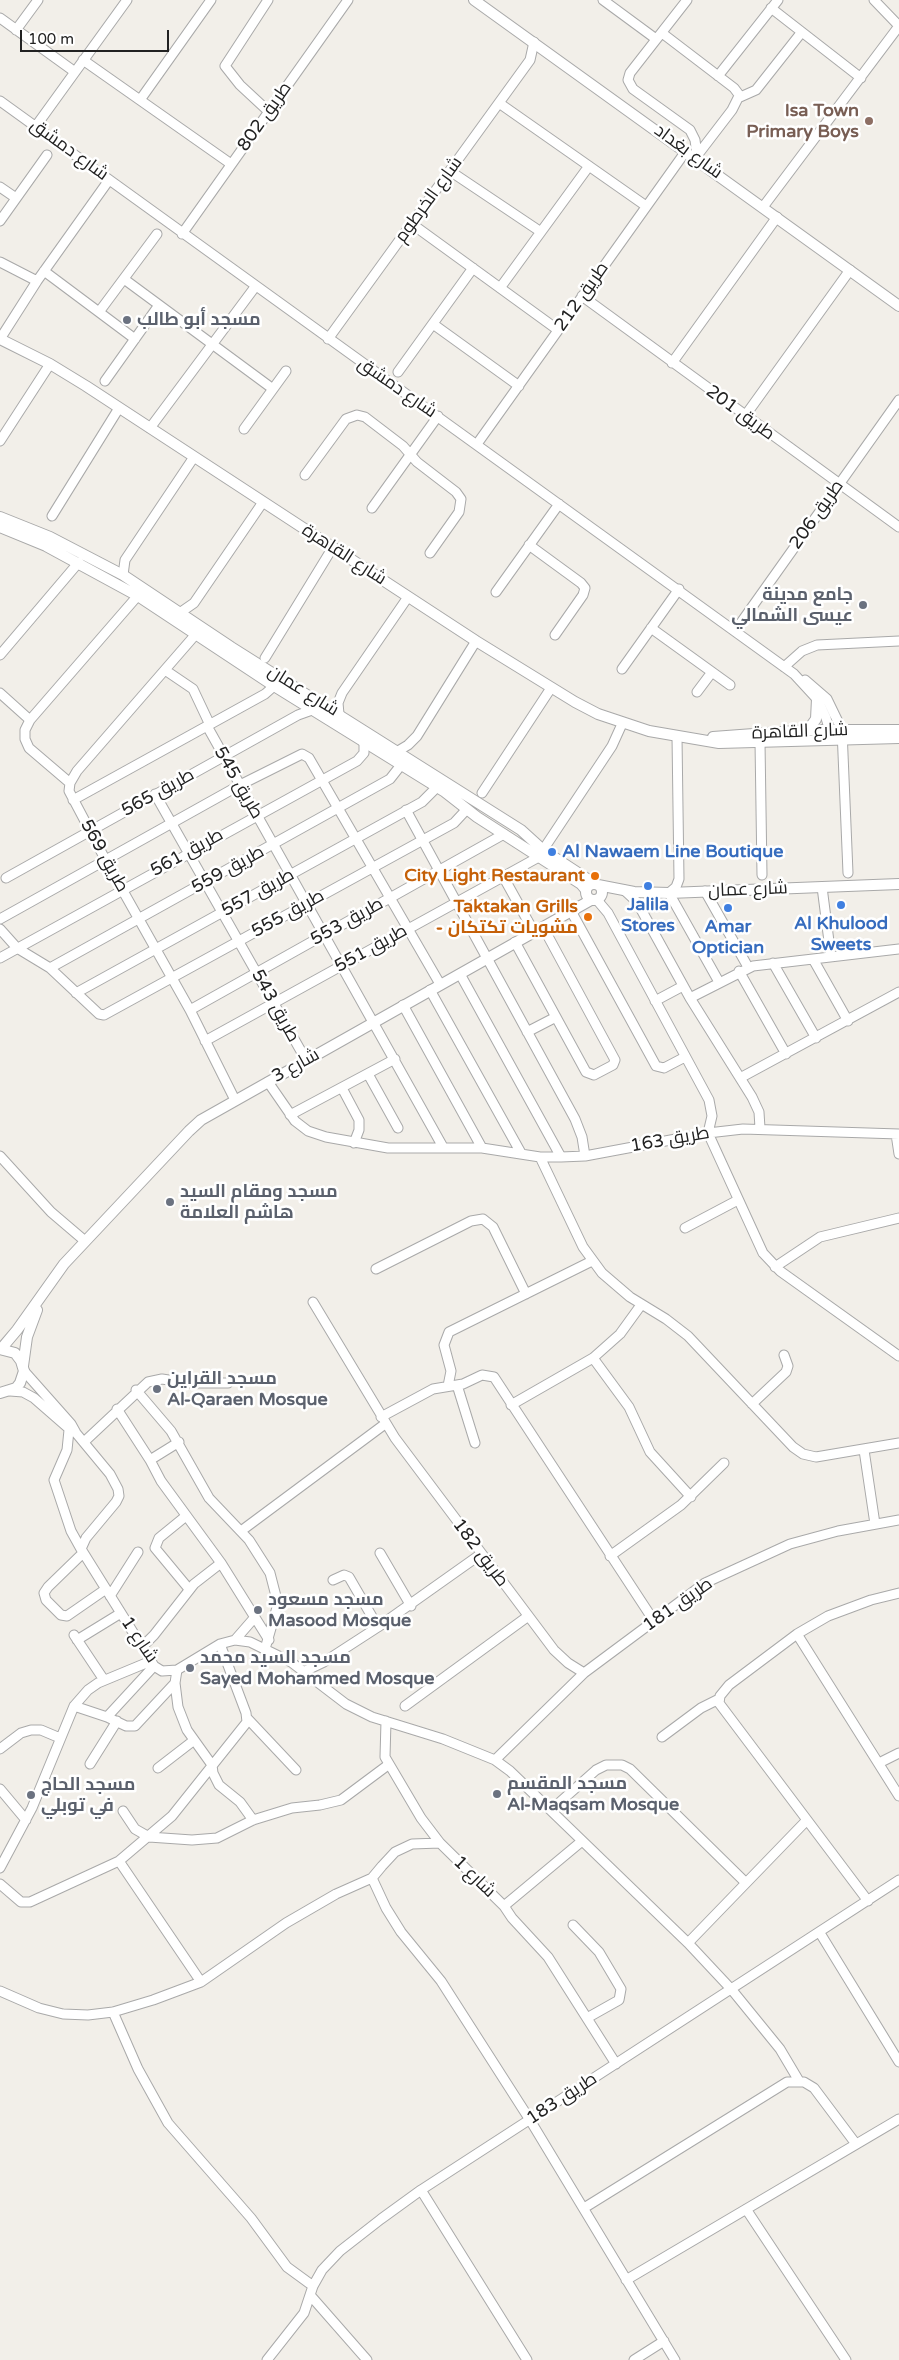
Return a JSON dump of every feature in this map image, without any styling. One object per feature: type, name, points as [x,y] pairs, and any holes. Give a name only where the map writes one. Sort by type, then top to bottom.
[{"type":"street","points":[[16,30],[38,0]]},
{"type":"street","points":[[36,126],[127,0]]},
{"type":"street","points":[[140,100],[211,0]]},
{"type":"street","points":[[268,0],[225,66],[240,84],[268,111]]},
{"type":"street","name":"طريق 802","points":[[182,234],[348,0]]},
{"type":"street","name":"شارع بغداد","points":[[474,0],[686,151],[696,156],[899,306]]},
{"type":"street","points":[[603,0],[718,76],[740,96]]},
{"type":"street","points":[[686,0],[630,73],[628,83],[633,89],[690,130],[695,140],[696,156]]},
{"type":"street","points":[[718,76],[778,0]]},
{"type":"street","points":[[763,207],[899,26],[874,0]]},
{"type":"street","points":[[771,8],[861,78]]},
{"type":"street","points":[[0,18],[75,72]]},
{"type":"street","points":[[696,156],[732,110],[740,96],[756,90],[802,32]]},
{"type":"street","name":"شارع الخرطوم","points":[[328,339],[530,60],[534,42]]},
{"type":"street","name":"شارع الخرطوم","points":[[530,60],[548,52]]},
{"type":"street","points":[[84,60],[231,164]]},
{"type":"street","name":"شارع دمشق","points":[[0,101],[255,287],[438,416],[784,666],[817,699],[831,735]]},
{"type":"street","points":[[499,102],[646,206]]},
{"type":"street","name":"طريق 212","points":[[477,444],[686,151]]},
{"type":"street","points":[[0,221],[47,155]]},
{"type":"street","points":[[500,288],[589,166]]},
{"type":"street","points":[[450,171],[541,232]]},
{"type":"street","points":[[0,339],[36,281],[109,180]]},
{"type":"street","points":[[0,187],[16,198]]},
{"type":"street","points":[[672,363],[777,217]]},
{"type":"street","points":[[412,224],[558,330]]},
{"type":"street","points":[[99,312],[157,234]]},
{"type":"street","points":[[0,262],[36,281]]},
{"type":"street","points":[[398,372],[473,268]]},
{"type":"street","points":[[745,416],[850,270]]},
{"type":"street","points":[[44,272],[134,339]]},
{"type":"street","points":[[124,279],[273,389]]},
{"type":"street","points":[[150,428],[255,287]]},
{"type":"street","name":"طريق 201","points":[[582,296],[899,527]]},
{"type":"street","points":[[105,381],[159,305]]},
{"type":"street","points":[[433,324],[519,386]]},
{"type":"street","name":"شارع القاهرة","points":[[0,339],[50,364],[476,641],[590,710],[622,724],[677,737],[725,743],[760,742],[831,735],[899,738]]},
{"type":"street","points":[[0,441],[50,364]]},
{"type":"street","points":[[244,429],[286,372]]},
{"type":"street","name":"طريق 206","points":[[735,630],[899,400]]},
{"type":"street","points":[[52,516],[119,408]]},
{"type":"street","points":[[305,475],[346,419],[353,416],[365,416],[456,492],[462,502],[459,512],[430,553]]},
{"type":"street","points":[[372,508],[438,416]]},
{"type":"street","points":[[123,575],[126,560],[194,457]]},
{"type":"street","points":[[180,612],[194,603],[263,502]]},
{"type":"street","points":[[496,592],[559,504]]},
{"type":"street","name":"شارع عمان","points":[[0,517],[50,537],[123,575],[141,592],[196,634],[274,686],[437,787],[504,834],[531,847],[581,884],[593,887],[669,893],[899,884]]},
{"type":"street","name":"شارع عمان","points":[[0,527],[79,562],[180,612],[231,647],[521,830],[531,847]]},
{"type":"street","points":[[529,546],[581,583],[584,588],[583,595],[555,636]]},
{"type":"street","points":[[265,658],[333,547]]},
{"type":"street","points":[[0,654],[79,562]]},
{"type":"street","points":[[622,669],[679,589]]},
{"type":"street","points":[[141,592],[30,720],[25,735],[29,748],[70,783],[77,771],[196,634]]},
{"type":"street","points":[[339,714],[338,703],[342,693],[408,597]]},
{"type":"street","points":[[651,628],[730,685]]},
{"type":"street","points":[[398,751],[408,745],[416,736],[476,641]]},
{"type":"street","points":[[784,666],[802,651],[817,645],[899,641]]},
{"type":"street","name":"طريق 545","points":[[165,670],[193,690],[223,756],[395,1059],[443,1148]]},
{"type":"street","points":[[697,692],[712,672]]},
{"type":"street","name":"شارع دمشق","points":[[794,674],[812,684],[827,699],[843,735]]},
{"type":"street","points":[[72,800],[265,694],[274,686]]},
{"type":"street","points":[[482,793],[551,688]]},
{"type":"street","points":[[0,693],[30,720]]},
{"type":"street","points":[[808,730],[816,719],[817,699]]},
{"type":"street","name":"طريق 565","points":[[6,878],[223,756],[298,715],[312,710]]},
{"type":"street","points":[[540,854],[612,746],[622,724]]},
{"type":"street","name":"شارع القاهرة","points":[[702,740],[723,736],[808,730],[831,735]]},
{"type":"street","name":"شارع القاهرة","points":[[843,735],[899,730]]},
{"type":"street","points":[[843,735],[848,873]]},
{"type":"street","points":[[677,737],[680,875],[676,887],[669,893],[719,982]]},
{"type":"street","name":"طريق 561","points":[[0,958],[188,852],[357,761],[364,752],[364,742]]},
{"type":"street","points":[[760,742],[762,875]]},
{"type":"street","points":[[0,919],[240,785],[302,754],[307,756],[339,808],[440,984]]},
{"type":"street","name":"طريق 559","points":[[50,968],[390,779],[401,765]]},
{"type":"street","name":"طريق 569","points":[[70,783],[69,791],[72,800],[190,1010],[235,1100]]},
{"type":"street","name":"طريق 557","points":[[76,993],[422,802],[437,787]]},
{"type":"street","name":"طريق 543","points":[[155,794],[306,1060]]},
{"type":"street","name":"طريق 555","points":[[76,993],[99,1014],[104,1015],[423,841],[454,823],[468,809]]},
{"type":"street","points":[[406,810],[579,1128],[585,1156]]},
{"type":"street","name":"طريق 553","points":[[190,1010],[504,834]]},
{"type":"street","name":"طريق 551","points":[[205,1041],[408,928],[504,878],[540,854]]},
{"type":"street","points":[[504,878],[539,929],[615,1060],[613,1065],[594,1076],[589,1076],[515,942]]},
{"type":"street","points":[[594,900],[602,893],[593,887],[587,897],[594,900],[608,913],[710,1105],[712,1116],[708,1133],[758,1245],[775,1267],[899,1356]]},
{"type":"street","points":[[822,887],[831,957]]},
{"type":"street","points":[[624,890],[639,907],[690,998],[740,1078],[759,1112],[760,1128]]},
{"type":"street","points":[[705,891],[748,967]]},
{"type":"street","name":"شارع 3","points":[[0,1349],[17,1330],[46,1288],[85,1241],[189,1131],[208,1116],[515,942],[594,900]]},
{"type":"street","points":[[571,911],[656,1066],[664,1068],[685,1057]]},
{"type":"street","points":[[0,929],[17,948],[50,968],[76,993]]},
{"type":"street","points":[[690,998],[748,967],[899,949]]},
{"type":"street","points":[[813,959],[848,1021]]},
{"type":"street","points":[[773,963],[816,1038]]},
{"type":"street","points":[[739,971],[786,1054]]},
{"type":"street","points":[[460,974],[560,1157]]},
{"type":"street","points":[[655,1001],[683,986]]},
{"type":"street","points":[[430,990],[521,1153]]},
{"type":"street","points":[[740,1078],[899,992]]},
{"type":"street","points":[[403,1005],[482,1148]]},
{"type":"street","points":[[527,1032],[556,1017]]},
{"type":"street","points":[[290,1115],[395,1059]]},
{"type":"street","points":[[368,1074],[398,1128]]},
{"type":"street","name":"طريق 163","points":[[268,1082],[290,1115],[301,1126],[317,1135],[388,1148],[482,1148],[540,1157],[560,1157],[585,1156],[708,1133],[760,1128],[898,1134]]},
{"type":"street","points":[[342,1088],[359,1120],[360,1130],[354,1143]]},
{"type":"street","points":[[898,1134],[899,1154]]},
{"type":"street","points":[[0,1156],[50,1212],[85,1241]]},
{"type":"street","points":[[540,1157],[592,1261],[619,1289],[641,1305],[681,1329],[788,1443],[804,1454],[816,1457],[899,1443]]},
{"type":"street","points":[[685,1228],[738,1200]]},
{"type":"street","points":[[775,1267],[820,1237],[899,1218]]},
{"type":"street","points":[[376,1269],[471,1221],[483,1220],[493,1227],[526,1294]]},
{"type":"street","points":[[475,1443],[452,1386],[451,1371],[444,1345],[450,1332],[592,1261]]},
{"type":"street","name":"شارع 3","points":[[23,1368],[31,1322],[46,1288]]},
{"type":"street","name":"طريق 182","points":[[313,1302],[383,1420],[527,1616],[560,1657],[584,1674]]},
{"type":"street","points":[[511,1405],[593,1358],[620,1334],[641,1305]]},
{"type":"street","points":[[0,1349],[15,1353],[23,1368],[71,1424],[72,1431]]},
{"type":"street","points":[[752,1404],[786,1372],[788,1366],[784,1355]]},
{"type":"street","points":[[593,1358],[629,1407],[650,1452],[690,1497]]},
{"type":"street","points":[[4,1393],[20,1383],[23,1368]]},
{"type":"street","points":[[240,1531],[383,1420],[433,1389],[452,1386],[482,1375],[490,1376],[497,1380],[511,1405],[654,1621]]},
{"type":"street","points":[[84,1442],[136,1390],[154,1380],[228,1382]]},
{"type":"street","points":[[136,1390],[163,1419],[179,1442],[209,1498],[240,1531],[270,1573],[277,1593],[276,1615],[265,1649]]},
{"type":"street","points":[[4,1393],[23,1392],[34,1398],[72,1431],[84,1442],[115,1482],[119,1496],[86,1538],[82,1551],[48,1587],[44,1593],[46,1600],[61,1615],[68,1616],[108,1593],[138,1552]]},
{"type":"street","points":[[117,1409],[150,1460],[161,1481],[221,1564],[269,1640]]},
{"type":"street","name":"شارع 1","points":[[72,1431],[67,1450],[54,1480],[71,1531],[153,1663],[162,1671],[176,1670],[220,1644],[235,1640],[250,1642],[291,1662],[346,1704],[372,1717],[386,1721],[384,1749],[388,1765],[421,1818],[440,1842],[504,1906],[512,1918],[556,1967],[616,2064]]},
{"type":"street","points":[[150,1460],[179,1442]]},
{"type":"street","points":[[864,1450],[875,1524]]},
{"type":"street","points":[[610,1556],[690,1497],[724,1463]]},
{"type":"street","points":[[186,1516],[159,1538],[155,1548],[190,1589]]},
{"type":"street","name":"طريق 181","points":[[496,1760],[584,1674],[705,1583],[790,1544],[899,1520]]},
{"type":"street","points":[[380,1553],[410,1606]]},
{"type":"street","points":[[303,1672],[324,1662],[410,1606],[481,1554]]},
{"type":"street","points":[[142,1646],[169,1617],[190,1589],[221,1564]]},
{"type":"street","points":[[333,1580],[344,1575],[349,1577],[378,1627]]},
{"type":"street","points":[[662,1737],[701,1708],[719,1699],[729,1685],[796,1634],[828,1616],[871,1600],[899,1593]]},
{"type":"street","points":[[104,1680],[75,1637],[121,1613]]},
{"type":"street","points":[[405,1706],[527,1616]]},
{"type":"street","points":[[235,1640],[255,1617]]},
{"type":"street","points":[[796,1634],[899,1796]]},
{"type":"street","points":[[220,1644],[248,1718],[296,1770]]},
{"type":"street","points":[[319,1684],[320,1672],[324,1662]]},
{"type":"street","points":[[1,1864],[26,1820],[74,1706],[88,1690],[104,1680],[153,1663]]},
{"type":"street","points":[[107,1717],[153,1663]]},
{"type":"street","points":[[176,1670],[175,1683],[180,1713],[193,1741],[212,1766],[212,1773],[219,1785],[240,1802],[254,1820]]},
{"type":"street","points":[[74,1706],[130,1727],[139,1724],[175,1683]]},
{"type":"street","points":[[719,1699],[719,1703],[725,1713],[868,1901]]},
{"type":"street","points":[[0,1884],[21,1902],[27,1903],[119,1861],[172,1816],[245,1727],[248,1718]]},
{"type":"street","points":[[90,1764],[117,1721]]},
{"type":"street","points":[[386,1721],[449,1741],[496,1760],[688,1943],[732,1990],[780,2049],[799,2081],[814,2088],[856,2144]]},
{"type":"street","points":[[0,1748],[21,1733],[31,1730],[41,1730],[60,1738]]},
{"type":"street","points":[[158,1768],[193,1741]]},
{"type":"street","points":[[879,1763],[899,1753]]},
{"type":"street","points":[[124,1811],[135,1829],[149,1837],[192,1840],[217,1838],[254,1820],[292,1808],[320,1805],[341,1800],[388,1765]]},
{"type":"street","points":[[550,1810],[596,1770],[606,1765],[622,1765],[630,1769],[744,1882]]},
{"type":"street","points":[[0,1789],[26,1820]]},
{"type":"street","points":[[688,1943],[744,1882],[807,1820]]},
{"type":"street","points":[[504,1906],[582,1841]]},
{"type":"street","points":[[0,1991],[39,2008],[63,2014],[88,2015],[113,2012],[153,2000],[201,1982],[286,1923],[336,1894],[372,1878],[388,1859],[403,1847],[421,1842],[440,1842]]},
{"type":"street","points":[[119,1861],[201,1982]]},
{"type":"street","points":[[372,1878],[386,1908],[401,1932],[441,1981],[530,2120],[675,2360]]},
{"type":"street","name":"طريق 183","points":[[267,2360],[298,2321],[322,2270],[340,2251],[421,2190],[899,1880]]},
{"type":"street","points":[[573,1925],[599,1952],[621,1990],[619,2000],[587,2018]]},
{"type":"street","points":[[820,1933],[899,2062]]},
{"type":"street","points":[[113,2012],[138,2069],[168,2123],[250,2218],[287,2266],[312,2291],[366,2360]]},
{"type":"street","points":[[584,2208],[782,2084],[799,2081]]},
{"type":"street","points":[[626,2280],[899,2119]]},
{"type":"street","points":[[421,2190],[527,2360]]},
{"type":"street","points":[[746,2209],[846,2360]]},
{"type":"street","points":[[634,2360],[664,2341]]},
{"type":"place","name":"Isa Town Primary Boys","points":[[869,121]]},
{"type":"place","name":"مسجد أبو طالب","points":[[127,320]]},
{"type":"place","name":"جامع مدينة عيسى الشمالي","points":[[863,605]]},
{"type":"place","name":"Al Nawaem Line Boutique","points":[[552,852]]},
{"type":"place","name":"City Light Restaurant","points":[[595,876]]},
{"type":"place","name":"Jalila Stores","points":[[648,886]]},
{"type":"place","name":"Al Khulood Sweets","points":[[841,905]]},
{"type":"place","name":"Amar Optician","points":[[728,908]]},
{"type":"place","name":"Taktakan Grills - مشويات تكتكان","points":[[588,917]]},
{"type":"place","name":"مسجد ومقام السيد هاشم العلامة","points":[[170,1202]]},
{"type":"place","name":"مسجد القراين Al-Qaraen Mosque","points":[[157,1389]]},
{"type":"place","name":"مسجد مسعود Masood Mosque","points":[[258,1610]]},
{"type":"place","name":"مسجد السيد محمد Sayed Mohammed Mosque","points":[[190,1668]]},
{"type":"place","name":"مسجد المقسم Al-Maqsam Mosque","points":[[497,1794]]},
{"type":"place","name":"مسجد الحاج في توبلي","points":[[31,1795]]}]
